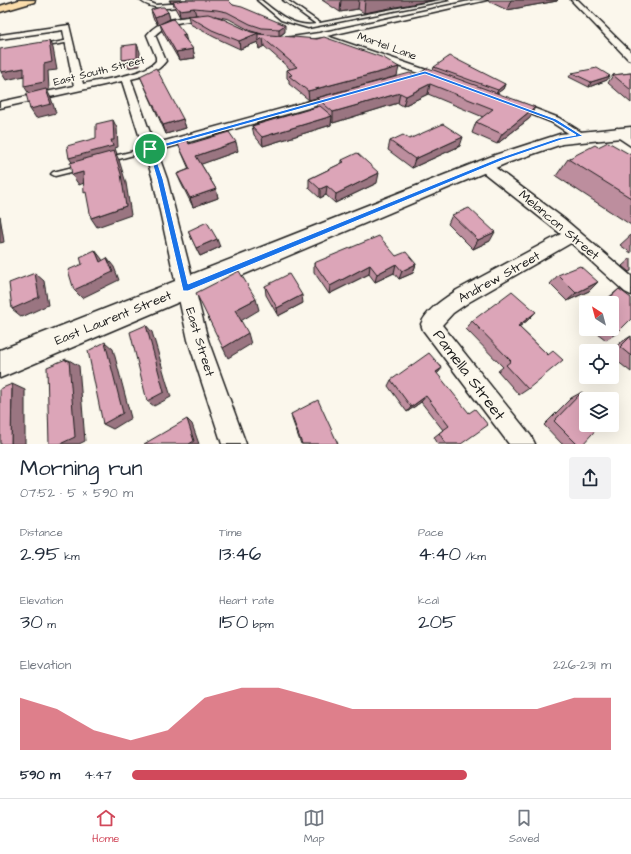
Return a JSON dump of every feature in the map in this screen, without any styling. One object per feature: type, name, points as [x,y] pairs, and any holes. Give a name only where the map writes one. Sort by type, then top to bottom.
[{"type":"highway","points":[[0,9],[30,0]]},
{"type":"street","points":[[276,40],[298,39],[319,30],[484,0]]},
{"type":"street","points":[[574,0],[631,57]]},
{"type":"street","name":"East South Street","points":[[0,105],[145,73],[156,67],[161,61],[161,56],[151,39],[151,35],[160,26],[199,18],[220,19]]},
{"type":"street","points":[[0,37],[66,26],[79,88]]},
{"type":"street","name":"Martel Lane","points":[[319,30],[425,72],[452,81]]},
{"type":"street","points":[[410,77],[425,72]]},
{"type":"street","name":"East Street","points":[[126,78],[160,179],[198,340],[234,444]]},
{"type":"street","points":[[150,149],[349,94]]},
{"type":"street","points":[[506,101],[554,120],[580,136]]},
{"type":"street","name":"East Laurent Street","points":[[0,364],[484,166],[560,139],[580,136],[626,135]]},
{"type":"street","name":"Melancon Street","points":[[484,166],[573,235],[631,287]]},
{"type":"street","name":"Andrew Street","points":[[430,324],[446,307],[463,296],[573,235]]},
{"type":"street","name":"Pamella Street","points":[[430,324],[523,444]]},
{"type":"lane","points":[[142,0],[146,4],[152,6],[187,4]]},
{"type":"lane","points":[[259,0],[282,19],[319,30],[446,0]]},
{"type":"lane","points":[[285,0],[319,30]]},
{"type":"lane","points":[[35,47],[69,41]]},
{"type":"lane","points":[[55,174],[150,149]]},
{"type":"building","points":[[183,0],[228,0],[233,5],[242,7],[285,25],[279,29],[262,28],[250,24],[227,12],[194,8],[179,10],[173,2]]},
{"type":"building","points":[[164,7],[168,12],[155,17],[151,10]]},
{"type":"building","points":[[208,14],[221,18],[251,32],[258,33],[239,41],[212,30],[188,16]]},
{"type":"building","points":[[173,19],[185,34],[182,35],[193,49],[176,52],[160,24]]},
{"type":"building","points":[[258,34],[317,39],[324,37],[384,58],[399,67],[308,91],[289,76],[292,75],[287,70],[297,67],[263,38],[258,41]]},
{"type":"building","points":[[49,41],[52,62],[44,64],[44,82],[24,86],[24,68],[1,72],[0,49]]},
{"type":"building","points":[[137,44],[137,58],[122,60],[122,46]]},
{"type":"building","points":[[450,56],[505,84],[498,90],[434,67]]},
{"type":"building","points":[[156,68],[183,119],[163,125],[140,76]]},
{"type":"building","points":[[428,68],[535,107],[502,134],[476,122],[493,109],[430,84],[406,96],[400,93],[333,112],[317,98],[410,73],[415,76]]},
{"type":"building","points":[[597,68],[610,76],[591,82],[572,73]]},
{"type":"building","points":[[631,73],[631,90],[613,75]]},
{"type":"building","points":[[46,89],[51,104],[30,109],[26,94]]},
{"type":"building","points":[[320,106],[332,116],[262,137],[252,126]]},
{"type":"building","points":[[113,120],[114,140],[111,140],[113,146],[69,158],[67,146],[96,138],[96,124]]},
{"type":"building","points":[[443,124],[463,137],[415,159],[390,141],[403,135],[409,139]]},
{"type":"building","points":[[229,132],[236,142],[196,156],[216,189],[190,198],[177,174],[190,169],[178,144],[187,140],[189,144]]},
{"type":"building","points":[[608,142],[631,155],[631,198],[568,159],[595,145],[598,147]]},
{"type":"building","points":[[114,151],[121,174],[126,206],[91,218],[86,192],[84,193],[83,172],[72,175],[70,163]]},
{"type":"building","points":[[357,153],[379,173],[336,194],[327,186],[320,189],[309,179],[344,162],[342,160]]},
{"type":"building","points":[[469,208],[495,232],[478,240],[452,215]]},
{"type":"building","points":[[207,222],[217,239],[196,248],[188,231]]},
{"type":"building","points":[[379,236],[396,256],[406,252],[416,264],[402,271],[396,264],[377,274],[370,265],[330,286],[314,263]]},
{"type":"building","points":[[95,250],[100,262],[107,258],[113,272],[74,290],[68,270],[82,264],[80,257]]},
{"type":"building","points":[[580,266],[598,282],[576,293],[558,275]]},
{"type":"building","points":[[239,271],[256,299],[235,310],[248,333],[223,348],[196,293]]},
{"type":"building","points":[[35,273],[39,297],[12,309],[9,283]]},
{"type":"building","points":[[289,274],[302,295],[277,308],[265,286]]},
{"type":"building","points":[[619,289],[631,298],[631,319],[619,331],[619,296],[612,296]]},
{"type":"building","points":[[512,291],[536,312],[518,326],[548,355],[553,351],[563,360],[528,389],[506,365],[511,361],[472,321]]},
{"type":"building","points":[[146,325],[164,392],[147,401],[130,332]]},
{"type":"building","points":[[631,336],[631,356],[620,347]]},
{"type":"building","points":[[105,342],[123,413],[103,424],[88,351]]},
{"type":"building","points":[[429,353],[442,368],[436,372],[469,413],[475,409],[488,425],[461,444],[446,444],[439,433],[449,426],[426,396],[411,407],[391,380]]},
{"type":"building","points":[[66,359],[66,361],[69,360],[75,437],[60,444],[49,444],[47,367]]},
{"type":"building","points":[[12,384],[11,444],[0,444],[0,389]]},
{"type":"building","points":[[579,395],[579,432],[594,432],[583,444],[577,444],[554,421]]},
{"type":"building","points":[[318,400],[338,444],[302,444],[291,414]]},
{"type":"building","points":[[187,419],[194,441],[189,444],[144,444]]},
{"type":"route","points":[[425,72],[512,103],[554,120],[580,136],[560,139],[501,159],[186,288],[160,179],[150,149],[425,72]]}]
